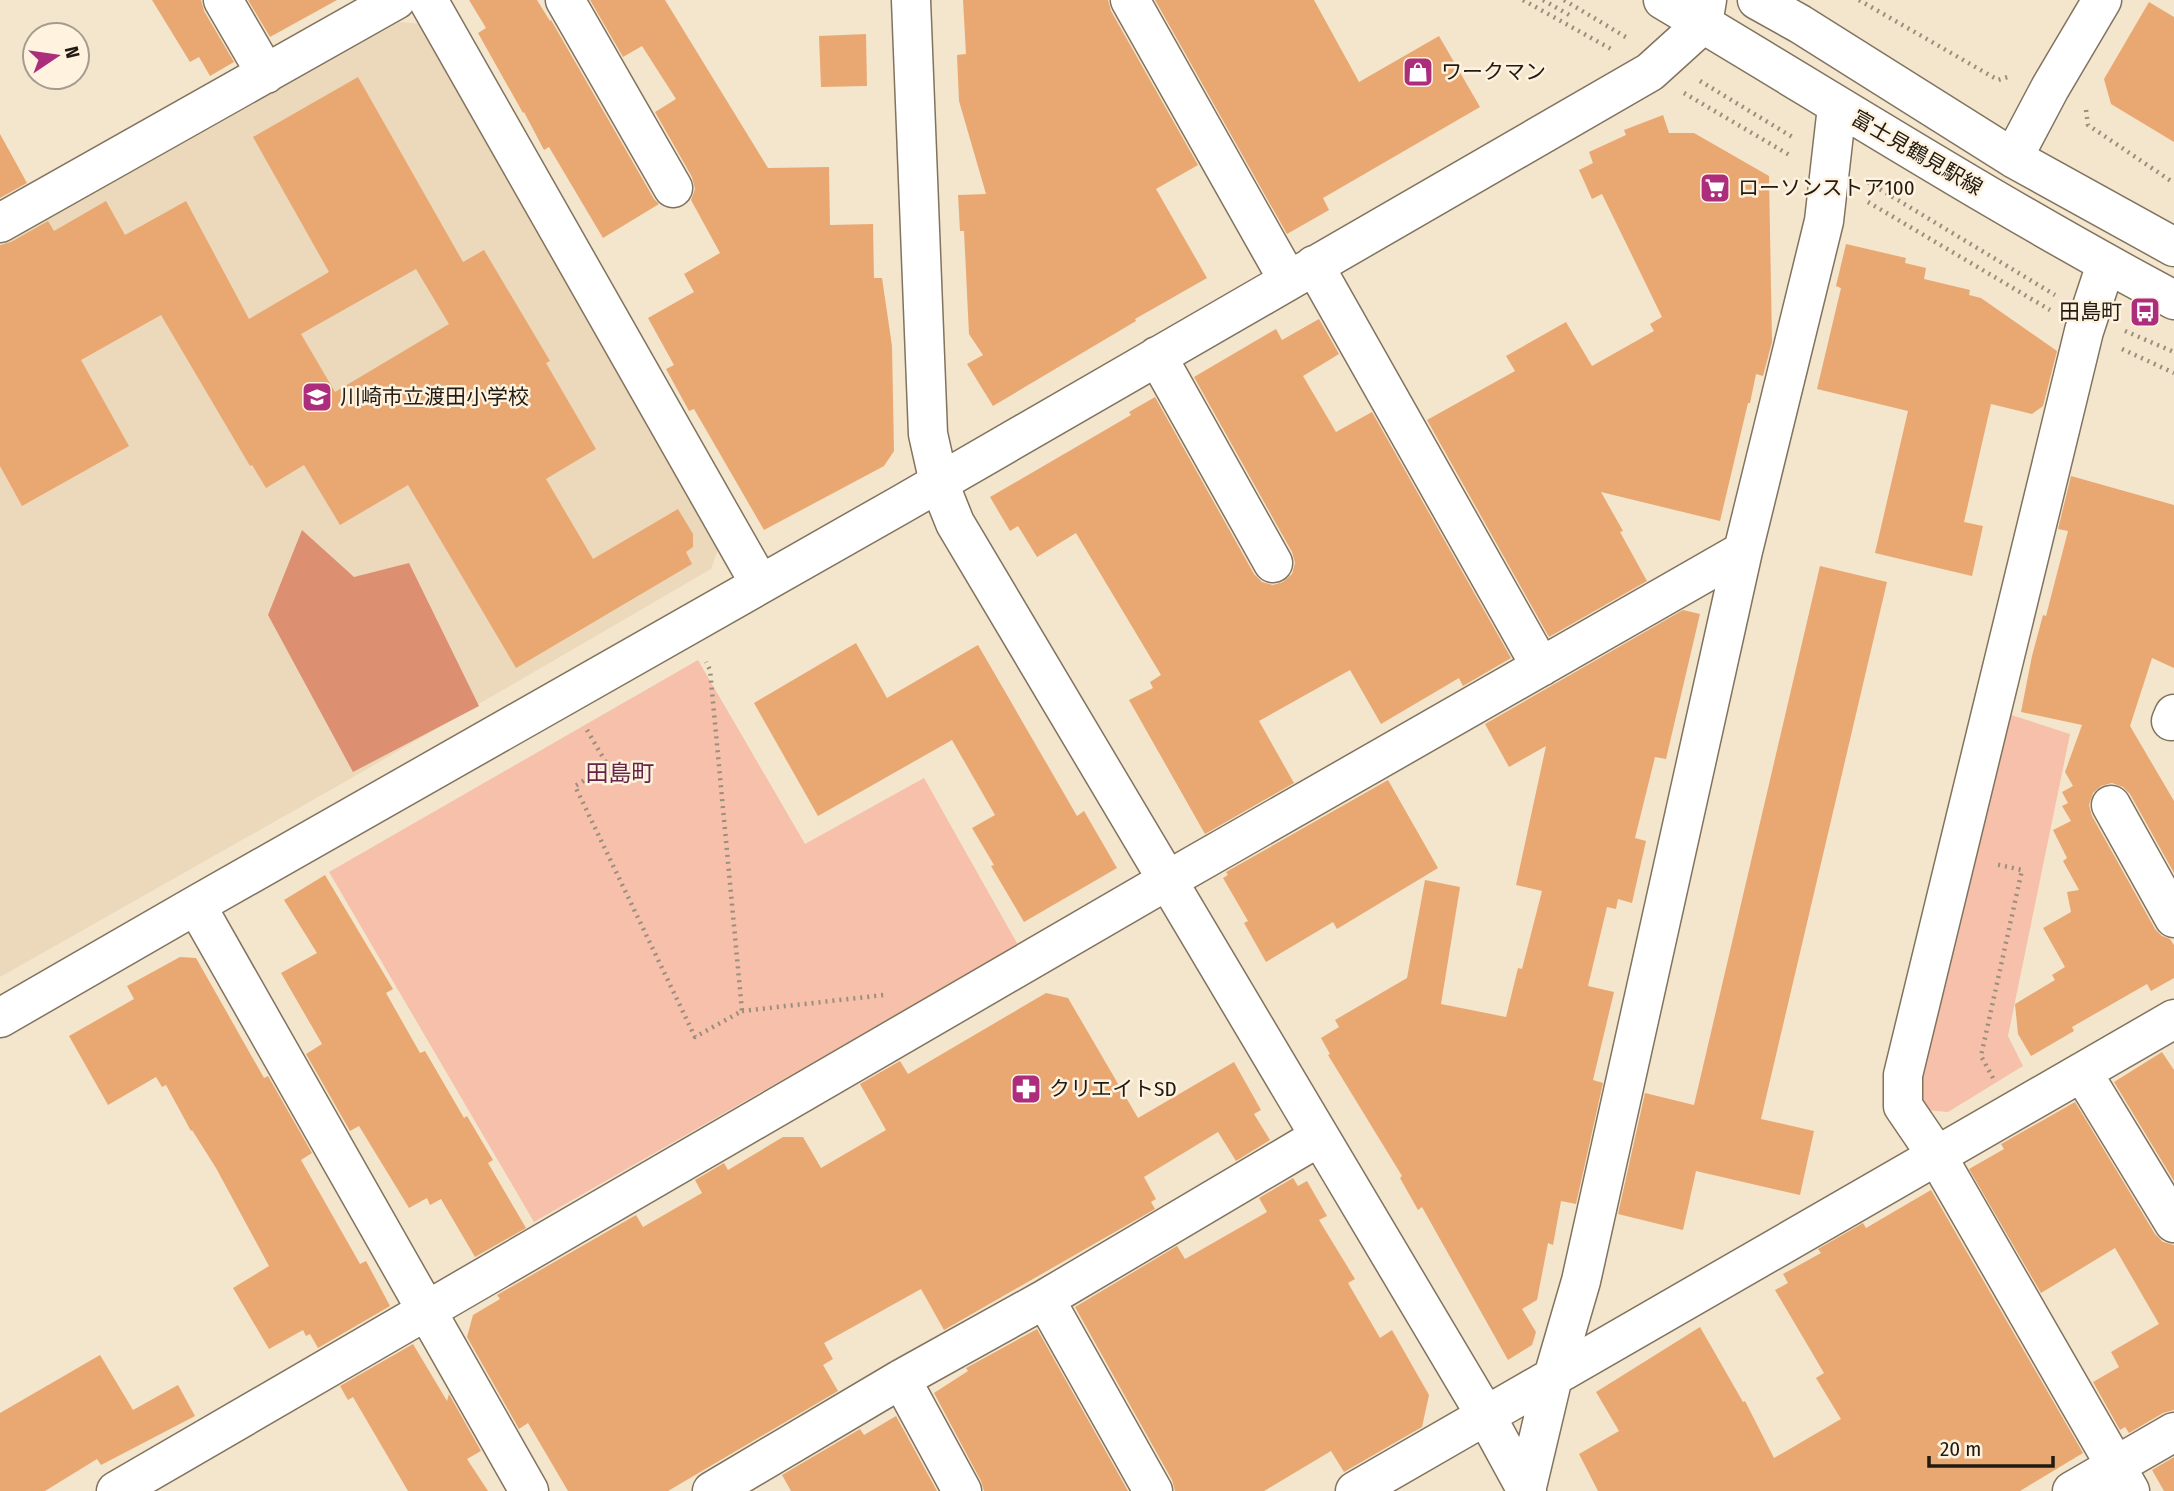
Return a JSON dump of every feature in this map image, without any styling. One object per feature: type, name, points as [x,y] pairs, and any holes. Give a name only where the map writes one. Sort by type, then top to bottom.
[{"type":"street","points":[[223,0],[266,74]]},
{"type":"street","points":[[0,223],[396,0]]},
{"type":"street","points":[[428,0],[760,584]]},
{"type":"street","points":[[565,0],[673,188]]},
{"type":"street","points":[[911,0],[928,434],[939,483],[955,523],[1486,1416],[1527,1490]]},
{"type":"street","points":[[1130,0],[1301,273],[1541,667]]},
{"type":"street","name":"富士見鶴見駅線","points":[[1663,0],[1705,12],[1837,107],[2106,264],[2174,300]]},
{"type":"street","name":"富士見鶴見駅線","points":[[1757,0],[1804,12],[2013,158],[2174,247]]},
{"type":"street","points":[[2013,158],[2050,88],[2102,0]]},
{"type":"street","points":[[0,1018],[939,483],[1650,72],[1705,12]]},
{"type":"street","points":[[1527,1490],[1553,1377],[1581,1281],[1743,551],[1824,221],[1837,107]]},
{"type":"street","points":[[2106,264],[2084,331],[1903,1075],[1903,1105],[1937,1156],[2123,1478]]},
{"type":"street","points":[[1157,356],[1273,563]]},
{"type":"street","points":[[116,1491],[1168,880],[1743,551]]},
{"type":"street","points":[[2111,805],[2174,918]]},
{"type":"street","points":[[195,905],[529,1491]]},
{"type":"street","points":[[1356,1491],[2082,1072],[2173,1023]]},
{"type":"street","points":[[2082,1072],[2174,1223]]},
{"type":"street","points":[[712,1491],[1319,1137]]},
{"type":"street","points":[[1045,1299],[1153,1491]]},
{"type":"street","points":[[901,1379],[962,1491]]},
{"type":"street","points":[[2072,1491],[2123,1478],[2174,1432]]},
{"type":"path","points":[[1543,0],[1571,16]]},
{"type":"path","points":[[1859,0],[1998,80],[2023,73]]},
{"type":"path","points":[[2085,109],[2088,125],[2174,183]]},
{"type":"path","points":[[705,659],[710,670],[742,1011]]},
{"type":"path","points":[[585,727],[608,766],[575,786],[695,1037],[742,1011],[893,994]]},
{"type":"path","points":[[1956,856],[2022,870],[1981,1056],[1993,1079]]},
{"type":"shaded area","name":"川崎市立渡田小学校","points":[[400,22],[421,24],[719,547],[711,569],[355,776],[0,977],[0,246]]},
{"type":"shaded area","points":[[302,530],[354,577],[409,563],[479,706],[353,772],[268,615]]},
{"type":"shaded area","points":[[698,660],[805,844],[924,778],[1018,945],[534,1222],[329,872]]},
{"type":"shaded area","points":[[2005,713],[2070,734],[2008,1036],[2023,1066],[1948,1112],[1925,1110],[1915,1089]]},
{"type":"building","points":[[152,0],[201,0],[204,11],[234,62],[210,76],[199,57],[190,62]]},
{"type":"building","points":[[248,0],[337,0],[270,37]]},
{"type":"building","points":[[469,0],[537,0],[659,204],[603,238],[549,147],[544,150],[523,113],[478,33],[486,28]]},
{"type":"building","points":[[590,0],[665,0],[768,168],[829,167],[830,225],[873,224],[874,278],[882,278],[892,346],[894,451],[884,466],[764,530],[694,409],[689,411],[666,369],[674,365],[648,318],[694,292],[684,274],[720,253],[691,200],[695,189],[692,177],[655,112],[676,99],[642,46],[623,57]]},
{"type":"building","points":[[963,0],[1108,0],[1111,11],[1198,165],[1156,189],[1207,278],[993,406],[967,364],[983,355],[969,334],[964,231],[960,231],[958,195],[986,194],[959,101],[957,55],[966,54]]},
{"type":"building","points":[[1155,0],[1314,0],[1359,82],[1439,36],[1480,107],[1323,198],[1329,210],[1287,234]]},
{"type":"building","points":[[2149,2],[2174,17],[2174,142],[2111,104],[2104,79]]},
{"type":"building","points":[[866,34],[867,86],[821,87],[819,36]]},
{"type":"building","points":[[358,77],[463,262],[484,250],[550,361],[546,363],[596,449],[546,479],[593,559],[678,509],[693,534],[693,547],[686,552],[692,564],[516,668],[408,485],[340,525],[304,465],[266,488],[252,465],[250,466],[161,315],[81,360],[129,446],[22,506],[0,466],[0,245],[11,242],[48,221],[54,231],[106,201],[125,235],[186,201],[249,319],[329,272],[253,137]],"holes":[[[416,269],[449,324],[335,392],[301,334]]]},
{"type":"building","points":[[1663,115],[1669,133],[1694,133],[1769,176],[1772,342],[1763,376],[1756,374],[1720,521],[1601,492],[1647,581],[1549,637],[1427,420],[1515,371],[1506,356],[1566,322],[1592,366],[1654,331],[1650,324],[1662,317],[1602,194],[1592,199],[1579,170],[1593,163],[1589,152],[1626,135],[1624,130]]},
{"type":"building","points":[[0,134],[27,183],[0,198]]},
{"type":"building","points":[[1846,244],[1906,258],[1905,263],[1926,268],[1924,279],[1970,290],[1969,295],[1981,298],[2057,351],[2043,406],[2032,414],[1991,404],[1964,522],[1983,526],[1972,576],[1875,553],[1908,411],[1817,389],[1841,288],[1836,286]]},
{"type":"building","points":[[1319,319],[1339,354],[1303,376],[1336,432],[1372,412],[1511,658],[1463,686],[1459,678],[1381,724],[1350,670],[1259,721],[1294,783],[1205,834],[1129,700],[1153,688],[1150,682],[1161,675],[1076,533],[1037,557],[1018,526],[1010,531],[990,497],[1131,415],[1129,412],[1155,397],[1254,574],[1262,582],[1273,585],[1283,582],[1292,574],[1295,563],[1292,552],[1194,377],[1276,329],[1282,340]]},
{"type":"building","points":[[2071,476],[2174,505],[2174,668],[2152,658],[2130,726],[2174,801],[2174,873],[2130,794],[2123,787],[2112,783],[2101,786],[2093,793],[2089,805],[2092,816],[2155,929],[2174,945],[2174,978],[2151,991],[2147,984],[2072,1027],[2074,1031],[2031,1056],[2018,1034],[2015,1004],[2055,980],[2052,975],[2065,967],[2043,928],[2071,912],[2067,892],[2079,890],[2063,861],[2067,858],[2053,830],[2071,821],[2062,806],[2068,803],[2062,792],[2073,786],[2065,772],[2082,725],[2021,712],[2032,656],[2043,615],[2046,616],[2068,531],[2058,529]]},
{"type":"building","points":[[1820,566],[1887,582],[1761,1119],[1814,1131],[1800,1195],[1696,1171],[1683,1230],[1618,1214],[1645,1093],[1694,1105]]},
{"type":"building","points":[[1683,610],[1700,614],[1666,759],[1655,757],[1635,838],[1646,841],[1632,903],[1618,899],[1616,909],[1607,907],[1588,986],[1614,992],[1593,1080],[1603,1083],[1576,1204],[1561,1201],[1553,1245],[1548,1243],[1537,1300],[1522,1309],[1536,1332],[1532,1345],[1508,1360],[1422,1207],[1418,1210],[1400,1178],[1402,1176],[1328,1055],[1330,1054],[1321,1038],[1339,1027],[1335,1020],[1407,978],[1425,880],[1460,887],[1441,1004],[1506,1017],[1518,968],[1522,969],[1542,891],[1516,885],[1546,746],[1509,767],[1485,724]]},
{"type":"building","points":[[856,643],[887,698],[978,645],[1077,816],[1084,811],[1117,868],[1024,922],[972,828],[995,815],[952,740],[818,816],[754,703]]},
{"type":"building","points":[[1388,780],[1438,868],[1337,929],[1333,922],[1266,962],[1244,923],[1248,921],[1223,878],[1228,875],[1226,872]]},
{"type":"building","points":[[325,875],[393,989],[386,993],[420,1053],[425,1051],[464,1118],[467,1116],[493,1160],[488,1163],[526,1228],[475,1257],[441,1199],[430,1205],[427,1198],[409,1208],[359,1126],[350,1131],[306,1054],[322,1044],[281,973],[317,953],[284,900]]},
{"type":"building","points":[[180,957],[196,958],[264,1078],[268,1076],[312,1153],[301,1160],[360,1264],[366,1261],[390,1306],[318,1348],[310,1334],[306,1336],[303,1330],[269,1349],[233,1288],[269,1266],[216,1168],[191,1131],[166,1085],[162,1087],[156,1077],[108,1105],[69,1036],[134,999],[127,986]]},
{"type":"building","points":[[1046,993],[1068,998],[1138,1118],[1234,1062],[1261,1110],[1254,1114],[1270,1140],[1236,1161],[1218,1132],[1144,1177],[1156,1199],[1151,1202],[1155,1209],[944,1330],[921,1289],[824,1343],[833,1359],[823,1365],[838,1391],[668,1491],[568,1491],[528,1423],[519,1429],[467,1337],[473,1315],[500,1299],[497,1295],[636,1215],[643,1227],[702,1193],[695,1180],[724,1163],[728,1170],[783,1137],[803,1137],[821,1168],[886,1130],[860,1084],[900,1061],[908,1074]]},
{"type":"building","points":[[2162,1052],[2174,1070],[2174,1181],[2114,1082]]},
{"type":"building","points":[[2075,1102],[2155,1234],[2163,1242],[2174,1245],[2174,1410],[2163,1413],[2129,1433],[2125,1427],[2120,1430],[2093,1382],[2119,1367],[2111,1352],[2159,1324],[2115,1248],[2041,1293],[1969,1169],[2004,1149],[2001,1144]]},
{"type":"building","points":[[1293,1178],[1298,1186],[1307,1181],[1327,1216],[1319,1220],[1355,1279],[1348,1283],[1380,1338],[1392,1330],[1429,1395],[1422,1427],[1344,1472],[1331,1451],[1264,1491],[1175,1491],[1172,1480],[1075,1307],[1177,1246],[1185,1259],[1267,1212],[1259,1198]]},
{"type":"building","points":[[1931,1190],[2083,1453],[2020,1491],[1598,1491],[1579,1454],[1619,1431],[1596,1392],[1700,1327],[1743,1402],[1745,1401],[1774,1458],[1841,1419],[1816,1378],[1824,1373],[1775,1290],[1788,1283],[1783,1274],[1821,1253],[1818,1249],[1863,1223],[1866,1228]]},
{"type":"building","points":[[1037,1329],[1128,1491],[984,1491],[934,1393],[968,1371],[966,1368]]},
{"type":"building","points":[[413,1344],[447,1401],[449,1394],[481,1451],[467,1459],[488,1491],[408,1491],[353,1397],[348,1400],[340,1386]]},
{"type":"building","points":[[100,1355],[133,1410],[178,1385],[195,1416],[101,1465],[97,1459],[45,1491],[0,1491],[0,1413]]},
{"type":"building","points":[[896,1416],[937,1491],[791,1491],[782,1475],[860,1429],[864,1435]]},
{"type":"building","points":[[2174,1457],[2174,1491],[2164,1491],[2152,1470]]},
{"type":"place","name":"ワークマン","points":[[1418,72]]},
{"type":"place","name":"ローソンストア100","points":[[1715,188]]},
{"type":"place","name":"田島町","points":[[2145,312]]},
{"type":"place","name":"川崎市立渡田小学校","points":[[317,397]]},
{"type":"place","name":"クリエイトSD","points":[[1026,1089]]},
{"type":"district","name":"田島町","points":[[620,773]]}]
